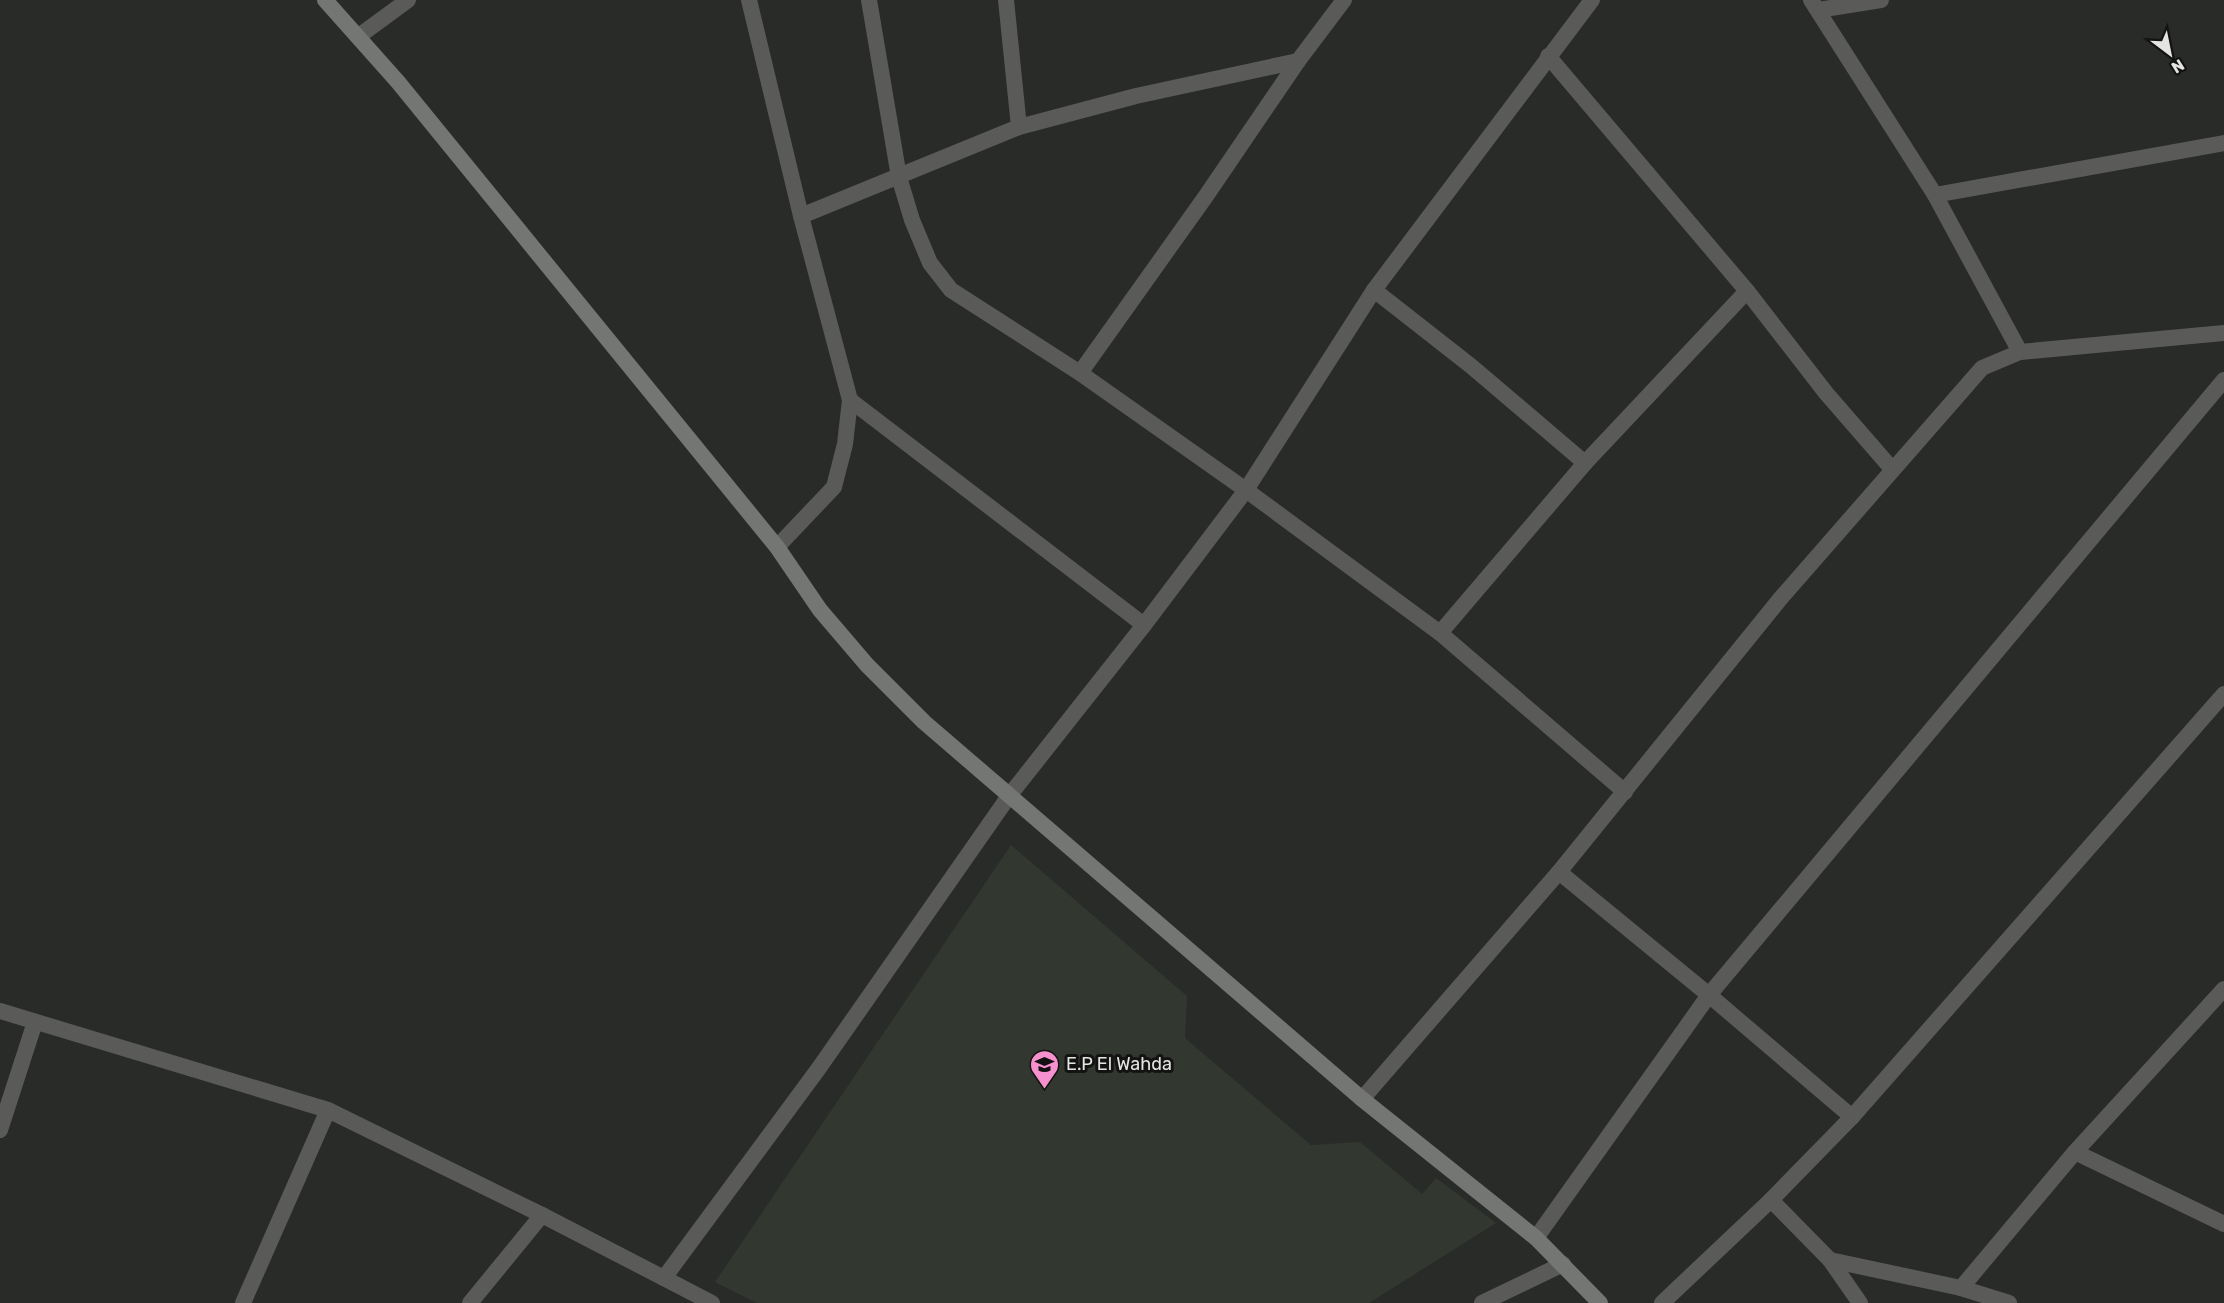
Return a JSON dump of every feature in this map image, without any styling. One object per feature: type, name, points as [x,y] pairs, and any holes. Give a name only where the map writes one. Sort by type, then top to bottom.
[{"type":"main road","points":[[325,0],[359,36],[777,547],[820,609],[867,665],[924,722],[1362,1099],[1536,1238],[1600,1303]]},
{"type":"street","points":[[359,36],[408,0]]},
{"type":"street","points":[[749,0],[801,216],[850,400],[845,444],[834,488],[777,547]]},
{"type":"street","points":[[869,0],[899,177],[912,219],[930,263],[951,290],[1080,373],[1246,490],[1440,633],[1625,792]]},
{"type":"street","points":[[1006,0],[1019,127]]},
{"type":"street","points":[[1080,373],[1206,196],[1298,61],[1344,0]]},
{"type":"street","points":[[664,1278],[819,1068],[1009,796],[1144,625],[1246,490],[1374,290],[1592,0]]},
{"type":"street","points":[[1881,0],[1814,5],[1935,195],[2020,352]]},
{"type":"street","points":[[1548,56],[1747,291],[1826,393],[1892,470]]},
{"type":"street","points":[[801,216],[1019,127],[1136,96],[1298,61]]},
{"type":"street","points":[[1935,195],[2224,143]]},
{"type":"street","points":[[1374,290],[1471,366],[1585,463]]},
{"type":"street","points":[[1440,633],[1585,463],[1747,291]]},
{"type":"street","points":[[1362,1099],[1559,872],[1780,598],[1982,368],[2020,352],[2224,333]]},
{"type":"street","points":[[1536,1238],[1710,995],[2224,380]]},
{"type":"street","points":[[850,400],[1144,625]]},
{"type":"street","points":[[1662,1303],[1772,1200],[1852,1118],[2224,694]]},
{"type":"street","points":[[1559,872],[1710,995],[1852,1118]]},
{"type":"street","points":[[1961,1288],[2076,1152],[2224,989]]},
{"type":"street","points":[[0,1011],[328,1110],[542,1215],[712,1303]]},
{"type":"street","points":[[0,1130],[35,1022]]},
{"type":"street","points":[[243,1303],[328,1110]]},
{"type":"street","points":[[2076,1152],[2224,1224]]},
{"type":"street","points":[[1772,1200],[1830,1260],[1860,1303]]},
{"type":"street","points":[[470,1303],[542,1215]]},
{"type":"street","points":[[1830,1260],[1961,1288],[2009,1303]]},
{"type":"street","points":[[1482,1303],[1563,1264]]},
{"type":"shaded area","name":"E.P El Wahda","points":[[1011,845],[1187,996],[1185,1038],[1311,1145],[1360,1142],[1422,1194],[1436,1178],[1496,1223],[1369,1303],[757,1303],[715,1282]]},
{"type":"place","name":"E.P El Wahda","points":[[1045,1090]]}]
